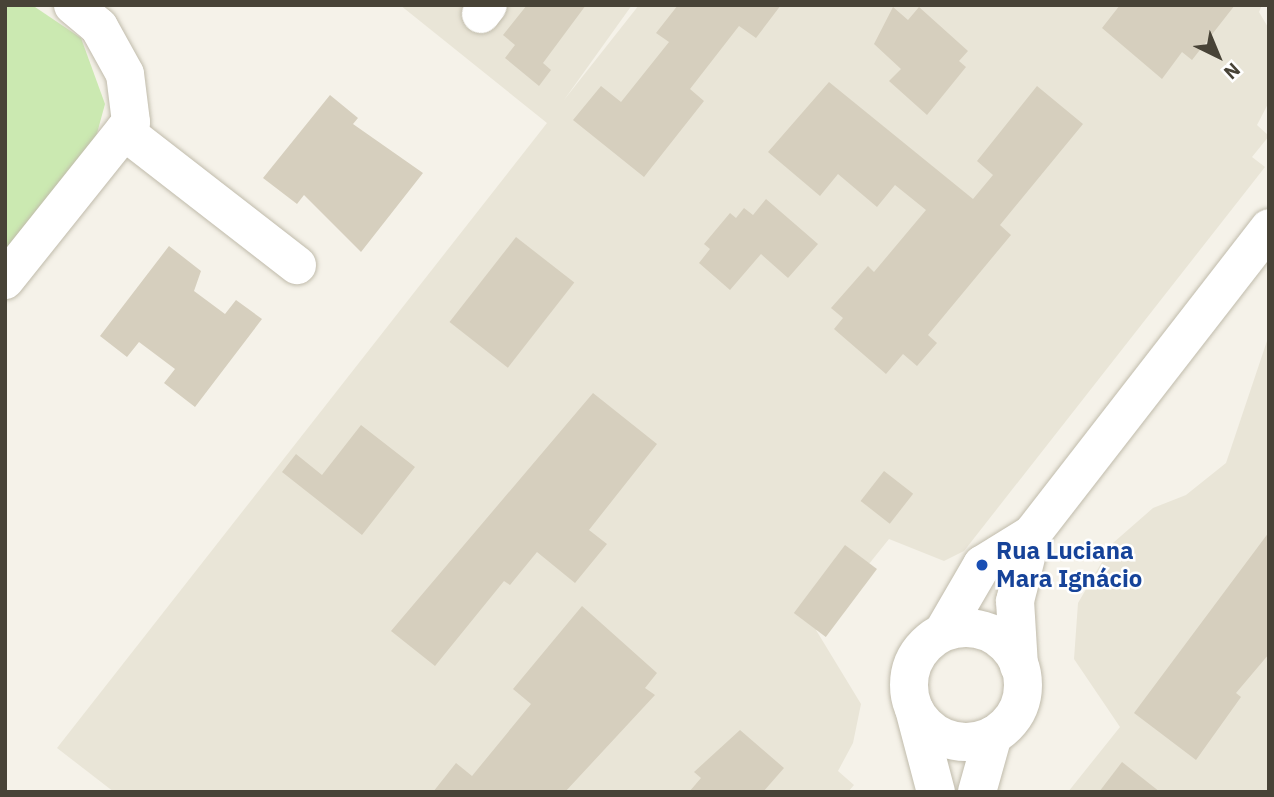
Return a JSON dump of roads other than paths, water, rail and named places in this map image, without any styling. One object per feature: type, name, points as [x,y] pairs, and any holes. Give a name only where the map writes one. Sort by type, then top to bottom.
[{"type":"street","points":[[5,280],[131,122],[125,74],[99,27],[72,5]]},
{"type":"street","points":[[124,131],[297,265]]},
{"type":"street","points":[[936,792],[914,707],[911,671],[918,655],[943,632],[982,565],[1032,534],[1269,228]]},
{"type":"street","points":[[914,707],[924,723],[947,738],[976,741],[993,735],[1018,709],[1019,666],[1015,601],[1032,534]]},
{"type":"street","points":[[943,632],[960,628],[993,633],[1019,666]]},
{"type":"street","points":[[977,792],[993,735]]},
{"type":"place","name":"Rua Luciana Mara Ignácio","points":[[982,565]]}]
